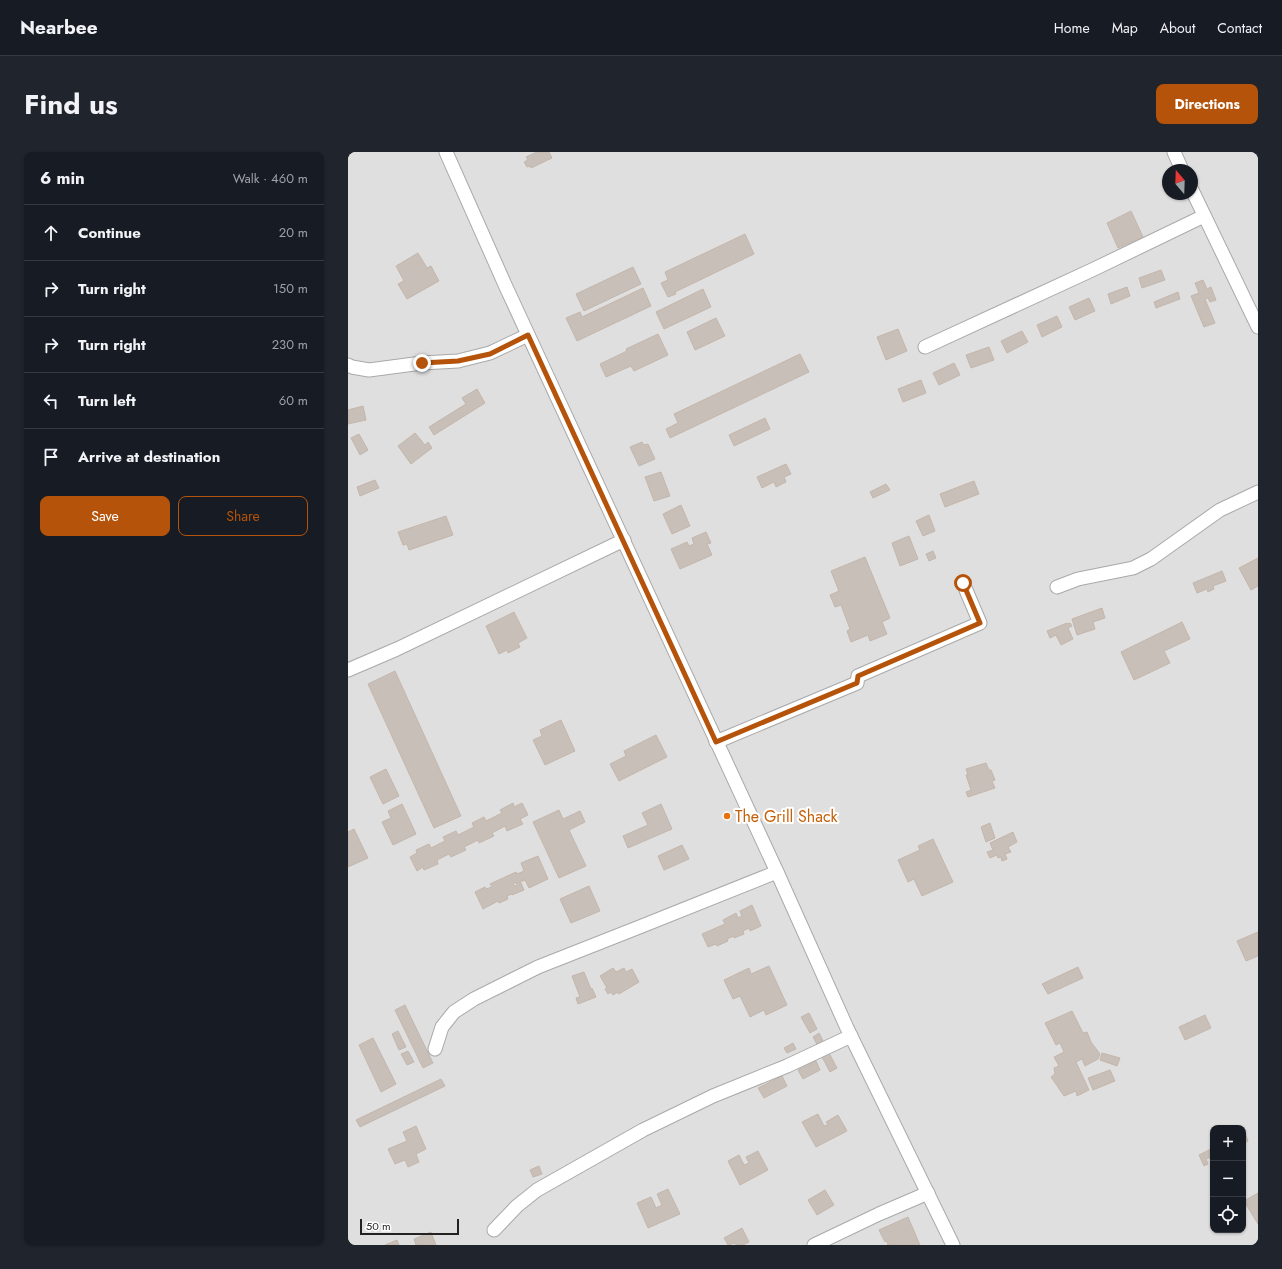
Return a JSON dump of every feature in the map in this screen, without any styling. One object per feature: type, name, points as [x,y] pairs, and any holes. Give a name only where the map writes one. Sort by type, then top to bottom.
[{"type":"street","points":[[446,152],[528,335],[777,872],[851,1036],[953,1245]]},
{"type":"street","points":[[1174,152],[1179,164]]},
{"type":"street","points":[[1197,200],[1258,328]]},
{"type":"street","points":[[925,347],[1092,270],[1204,216]]},
{"type":"street","points":[[348,365],[369,370],[422,363],[458,361],[490,354],[528,335]]},
{"type":"street","points":[[1057,587],[1078,579],[1133,568],[1151,559],[1220,510],[1258,492]]},
{"type":"street","points":[[348,670],[396,649],[624,540]]},
{"type":"street","points":[[716,742],[857,683],[858,676],[980,623],[963,583]]},
{"type":"street","points":[[435,1049],[442,1027],[454,1012],[474,999],[538,967],[777,872]]},
{"type":"street","points":[[494,1230],[517,1206],[537,1190],[643,1130],[713,1096],[787,1066],[851,1036]]},
{"type":"street","points":[[814,1245],[879,1214],[928,1193]]},
{"type":"shaded area","points":[[348,152],[1258,152],[1258,1245],[348,1245]]},
{"type":"building","points":[[537,152],[549,152],[552,158],[531,168],[530,166],[527,167],[524,162],[528,160],[526,157]]},
{"type":"building","points":[[1131,211],[1143,237],[1118,248],[1107,223]]},
{"type":"building","points":[[745,234],[754,254],[675,292],[676,294],[668,297],[661,283],[668,280],[665,272]]},
{"type":"building","points":[[418,253],[427,268],[431,266],[439,281],[407,299],[398,284],[404,281],[396,266]]},
{"type":"building","points":[[633,267],[641,284],[584,311],[576,294]]},
{"type":"building","points":[[1161,270],[1165,280],[1142,288],[1139,278]]},
{"type":"building","points":[[1203,280],[1207,289],[1211,287],[1216,300],[1210,302],[1208,298],[1205,299],[1215,323],[1204,327],[1191,296],[1199,293],[1195,283]]},
{"type":"building","points":[[1127,287],[1130,296],[1111,304],[1108,294]]},
{"type":"building","points":[[643,288],[651,306],[577,341],[566,318],[580,312],[582,317]]},
{"type":"building","points":[[703,289],[711,307],[664,329],[656,312]]},
{"type":"building","points":[[1178,292],[1180,299],[1156,308],[1154,302]]},
{"type":"building","points":[[1089,298],[1095,311],[1075,320],[1069,307]]},
{"type":"building","points":[[1057,316],[1062,327],[1042,337],[1037,325]]},
{"type":"building","points":[[716,318],[725,336],[695,350],[687,332]]},
{"type":"building","points":[[898,329],[907,351],[886,360],[877,337]]},
{"type":"building","points":[[1022,331],[1028,342],[1007,353],[1001,341]]},
{"type":"building","points":[[658,334],[668,355],[634,371],[631,366],[606,377],[600,364],[627,351],[626,349]]},
{"type":"building","points":[[989,347],[994,360],[971,368],[966,355]]},
{"type":"building","points":[[800,354],[809,372],[670,438],[666,429],[678,423],[674,414]]},
{"type":"building","points":[[954,363],[960,375],[939,385],[933,373]]},
{"type":"building","points":[[921,380],[926,393],[903,402],[898,389]]},
{"type":"building","points":[[477,389],[485,403],[434,435],[429,427],[466,404],[462,398]]},
{"type":"building","points":[[363,406],[366,420],[348,424],[348,410]]},
{"type":"building","points":[[765,418],[770,429],[734,446],[729,435]]},
{"type":"building","points":[[415,433],[425,445],[428,442],[432,448],[411,464],[398,446]]},
{"type":"building","points":[[359,434],[368,450],[360,455],[351,438]]},
{"type":"building","points":[[642,442],[644,445],[648,444],[655,459],[639,466],[630,447]]},
{"type":"building","points":[[786,464],[791,474],[784,477],[786,482],[776,487],[774,482],[762,488],[757,477]]},
{"type":"building","points":[[661,472],[670,496],[654,501],[645,477]]},
{"type":"building","points":[[375,480],[379,488],[360,496],[357,487]]},
{"type":"building","points":[[974,481],[979,494],[945,507],[940,494]]},
{"type":"building","points":[[886,484],[890,490],[873,498],[870,492]]},
{"type":"building","points":[[681,505],[690,526],[672,534],[663,514]]},
{"type":"building","points":[[929,515],[935,531],[923,536],[916,521]]},
{"type":"building","points":[[446,516],[453,535],[409,550],[407,544],[403,545],[398,532]]},
{"type":"building","points":[[706,532],[711,543],[707,544],[712,555],[680,569],[671,549],[687,542],[689,546],[694,544],[692,538]]},
{"type":"building","points":[[909,536],[918,559],[900,566],[892,543]]},
{"type":"building","points":[[933,551],[936,558],[929,561],[926,554]]},
{"type":"building","points":[[865,557],[890,618],[882,622],[887,634],[870,641],[868,635],[851,642],[847,631],[850,629],[841,605],[835,607],[830,595],[839,591],[831,571]]},
{"type":"building","points":[[1258,558],[1258,586],[1251,590],[1239,568]]},
{"type":"building","points":[[1222,571],[1226,581],[1213,586],[1214,589],[1208,592],[1207,589],[1197,593],[1193,583]]},
{"type":"building","points":[[1102,608],[1105,618],[1093,622],[1095,629],[1077,635],[1072,619]]},
{"type":"building","points":[[514,612],[527,638],[518,643],[520,647],[508,653],[507,650],[499,654],[486,626]]},
{"type":"building","points":[[1182,622],[1190,639],[1164,651],[1170,663],[1134,680],[1121,652]]},
{"type":"building","points":[[1070,623],[1072,626],[1068,628],[1073,639],[1061,645],[1056,635],[1050,638],[1047,631]]},
{"type":"building","points":[[395,671],[461,816],[434,828],[368,684]]},
{"type":"building","points":[[561,720],[575,751],[545,765],[533,740],[542,736],[540,730]]},
{"type":"building","points":[[656,735],[667,757],[619,781],[610,764],[626,756],[624,751]]},
{"type":"building","points":[[986,763],[995,780],[992,781],[995,788],[968,797],[966,792],[971,790],[966,775],[968,775],[966,769]]},
{"type":"building","points":[[386,769],[399,796],[383,804],[370,777]]},
{"type":"building","points":[[513,803],[514,807],[522,803],[528,815],[520,819],[523,824],[507,831],[505,826],[492,833],[494,836],[479,843],[478,840],[464,847],[466,850],[451,857],[449,854],[437,860],[438,864],[424,870],[423,867],[417,871],[410,857],[417,853],[416,850],[429,844],[431,848],[445,841],[443,837],[456,831],[458,835],[474,827],[472,823],[484,817],[486,821],[502,813],[500,810]]},
{"type":"building","points":[[402,804],[416,834],[393,845],[382,822],[391,818],[388,811]]},
{"type":"building","points":[[661,804],[672,829],[628,848],[623,836],[648,825],[642,813]]},
{"type":"building","points":[[559,810],[563,819],[580,811],[585,822],[569,830],[586,866],[559,878],[533,822]]},
{"type":"building","points":[[990,823],[995,838],[986,842],[981,827]]},
{"type":"building","points":[[354,829],[368,858],[348,867],[348,832]]},
{"type":"building","points":[[1013,832],[1017,842],[1008,847],[1011,852],[1005,854],[1007,859],[1002,861],[1001,857],[998,858],[997,855],[990,858],[987,852],[993,850],[990,843]]},
{"type":"building","points":[[933,839],[953,882],[922,896],[914,879],[908,882],[898,860],[920,850],[918,846]]},
{"type":"building","points":[[682,845],[689,859],[664,870],[658,856]]},
{"type":"building","points":[[538,856],[548,879],[529,888],[525,880],[516,884],[516,882],[513,884],[515,886],[521,883],[524,890],[507,896],[508,899],[499,903],[498,901],[483,909],[475,892],[485,887],[486,889],[492,887],[490,884],[516,872],[517,874],[524,871],[521,863]]},
{"type":"building","points":[[589,886],[600,911],[571,923],[560,899]]},
{"type":"building","points":[[752,905],[761,926],[750,931],[749,928],[743,931],[744,934],[727,939],[728,941],[717,946],[716,944],[708,947],[702,934],[725,924],[723,920],[736,913],[738,918],[742,916],[740,911]]},
{"type":"building","points":[[1258,932],[1258,956],[1246,961],[1237,941]]},
{"type":"building","points":[[769,966],[787,1005],[766,1015],[764,1010],[750,1017],[740,996],[733,999],[724,980],[749,968],[751,974]]},
{"type":"building","points":[[1078,967],[1083,978],[1048,994],[1042,984]]},
{"type":"building","points":[[613,968],[616,972],[624,968],[626,972],[632,969],[639,982],[619,994],[618,992],[613,995],[611,992],[608,994],[605,989],[607,988],[600,976]]},
{"type":"building","points":[[584,972],[596,997],[578,1004],[576,998],[580,997],[572,976]]},
{"type":"building","points":[[405,1005],[433,1063],[423,1068],[395,1010]]},
{"type":"building","points":[[1072,1011],[1083,1033],[1087,1032],[1091,1042],[1100,1054],[1098,1059],[1085,1066],[1082,1059],[1076,1062],[1089,1090],[1077,1096],[1076,1091],[1064,1096],[1051,1077],[1055,1074],[1054,1068],[1059,1066],[1054,1057],[1064,1052],[1060,1043],[1056,1045],[1045,1023]]},
{"type":"building","points":[[809,1013],[817,1029],[810,1033],[801,1017]]},
{"type":"building","points":[[1205,1015],[1211,1028],[1185,1040],[1179,1027]]},
{"type":"building","points":[[398,1031],[406,1047],[399,1050],[392,1034]]},
{"type":"building","points":[[819,1033],[825,1045],[819,1048],[813,1037]]},
{"type":"building","points":[[373,1038],[396,1084],[381,1092],[359,1045]]},
{"type":"building","points":[[793,1043],[796,1049],[787,1053],[784,1048]]},
{"type":"building","points":[[408,1051],[414,1062],[407,1065],[401,1054]]},
{"type":"building","points":[[829,1053],[837,1068],[830,1072],[822,1057]]},
{"type":"building","points":[[1102,1053],[1120,1058],[1117,1066],[1100,1060]]},
{"type":"building","points":[[816,1061],[820,1070],[803,1079],[798,1070]]},
{"type":"building","points":[[1110,1070],[1115,1081],[1093,1090],[1088,1078]]},
{"type":"building","points":[[782,1076],[787,1086],[764,1098],[758,1088]]},
{"type":"building","points":[[441,1079],[445,1086],[360,1127],[356,1120]]},
{"type":"building","points":[[818,1114],[824,1126],[828,1125],[826,1122],[838,1115],[847,1131],[816,1147],[802,1122]]},
{"type":"building","points":[[416,1126],[426,1149],[416,1154],[419,1162],[408,1167],[405,1160],[395,1164],[388,1149],[407,1141],[403,1132]]},
{"type":"building","points":[[1210,1150],[1210,1157],[1206,1159],[1208,1164],[1204,1166],[1199,1155]]},
{"type":"building","points":[[758,1151],[768,1170],[740,1185],[728,1161],[739,1155],[744,1165],[749,1163],[746,1157]]},
{"type":"building","points":[[539,1166],[542,1174],[533,1177],[530,1170]]},
{"type":"building","points":[[668,1189],[680,1214],[648,1228],[637,1203],[651,1197],[656,1208],[662,1205],[657,1194]]},
{"type":"building","points":[[825,1190],[834,1205],[817,1215],[808,1200]]},
{"type":"building","points":[[1258,1193],[1258,1224],[1246,1204],[1246,1200]]},
{"type":"building","points":[[908,1217],[920,1245],[887,1245],[887,1241],[885,1242],[879,1230]]},
{"type":"building","points":[[742,1228],[749,1242],[743,1245],[736,1245],[735,1243],[728,1245],[724,1238]]},
{"type":"building","points":[[431,1232],[436,1245],[416,1245],[414,1239]]},
{"type":"building","points":[[397,1240],[399,1245],[385,1245]]},
{"type":"place","name":"The Grill Shack","points":[[727,816]]},
{"type":"route","points":[[422,363],[458,361],[490,354],[528,335],[716,742],[857,683],[858,676],[980,623],[963,583]]}]
